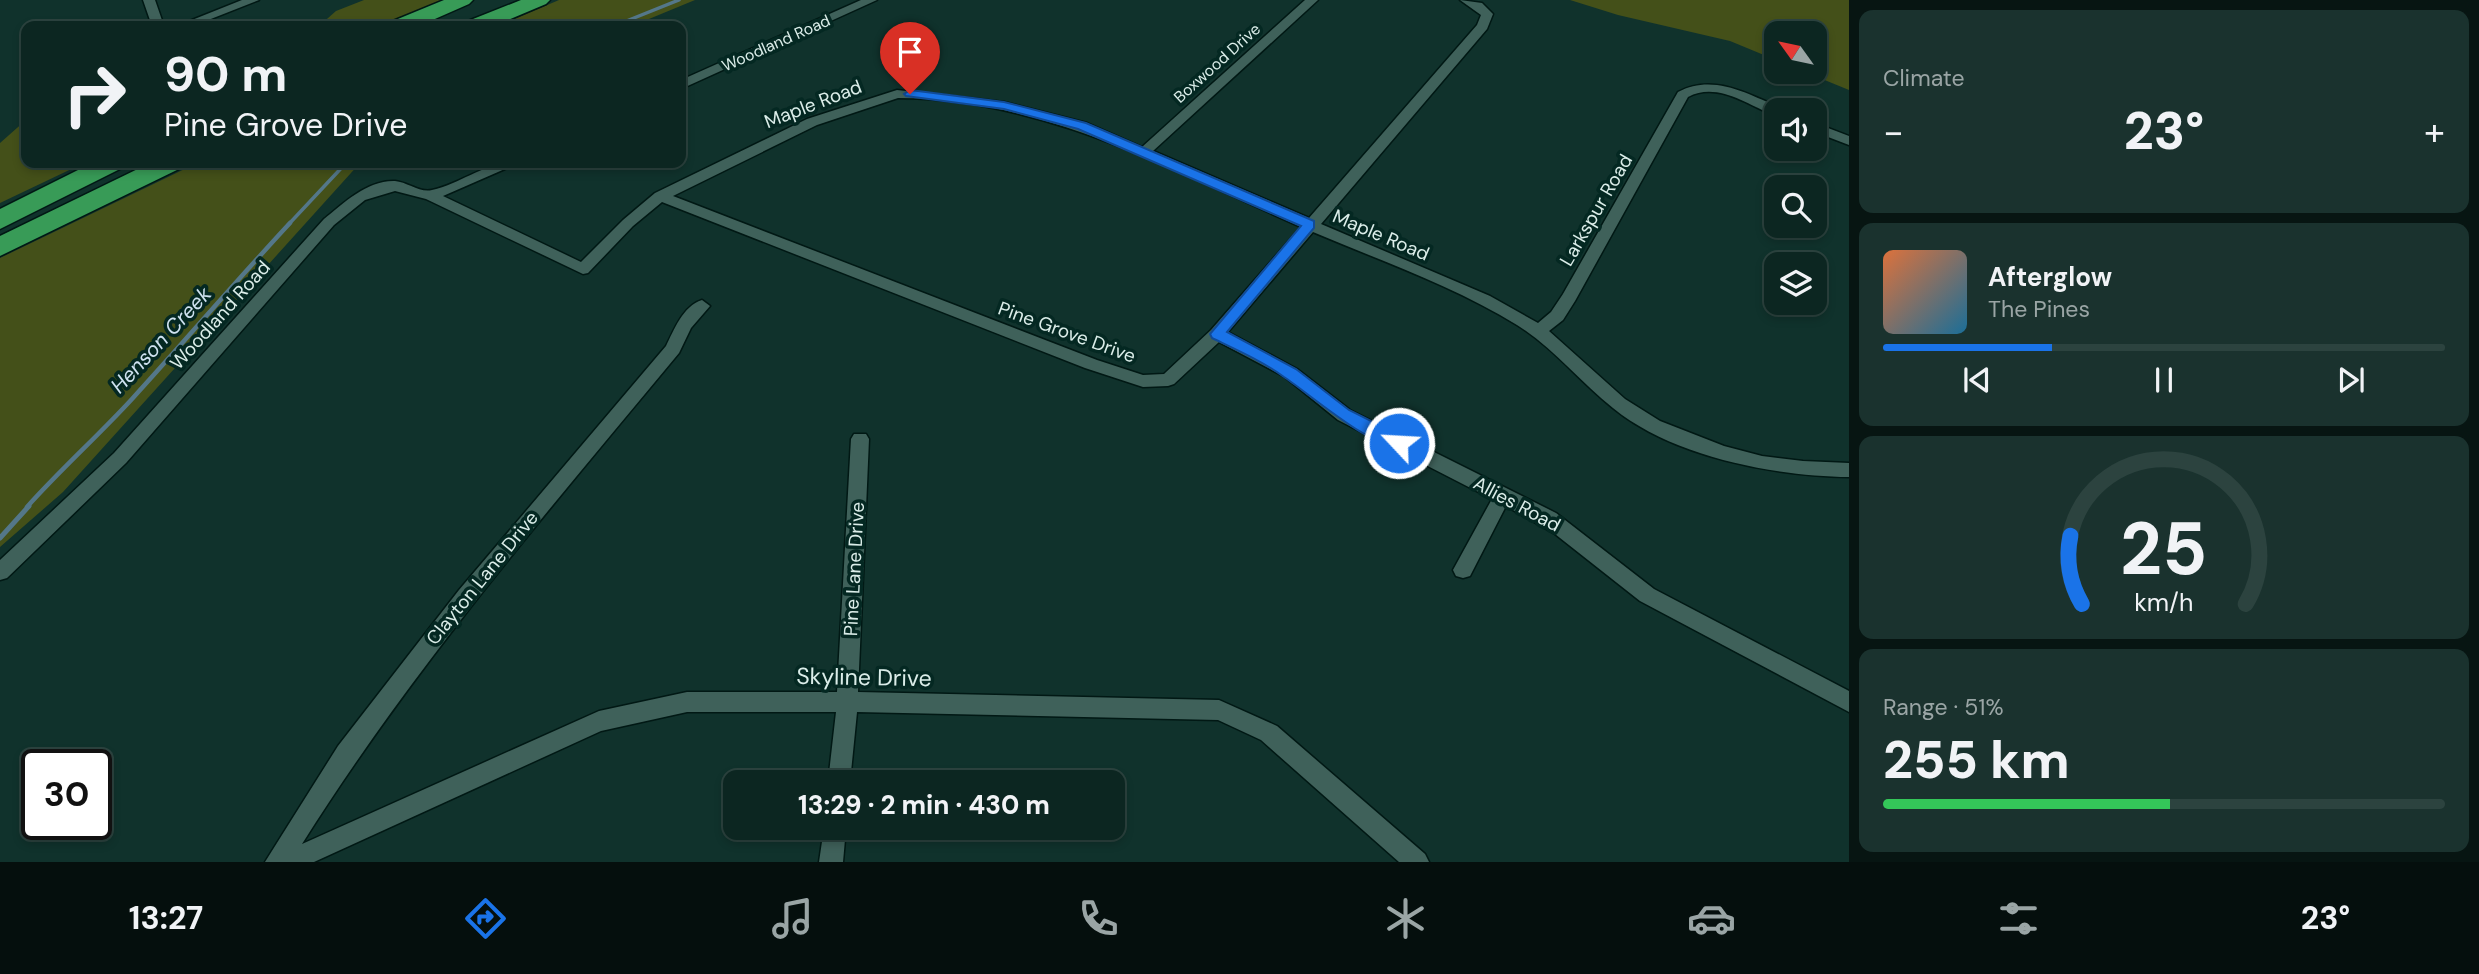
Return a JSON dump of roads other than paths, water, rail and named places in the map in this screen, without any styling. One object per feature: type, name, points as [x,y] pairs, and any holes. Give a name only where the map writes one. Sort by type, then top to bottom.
[{"type":"highway","points":[[413,21],[462,0]]},
{"type":"highway","points":[[488,21],[539,0]]},
{"type":"highway","points":[[0,220],[101,168]]},
{"type":"highway","points":[[0,247],[160,168]]},
{"type":"street","points":[[149,0],[155,21]]},
{"type":"street","points":[[196,21],[253,0]]},
{"type":"street","name":"Woodland Road","points":[[686,83],[871,0]]},
{"type":"street","name":"Boxwood Drive","points":[[1145,151],[1312,0]]},
{"type":"street","name":"Pine Grove Drive","points":[[660,196],[1091,364],[1143,381],[1168,380],[1217,334],[1487,19],[1484,11],[1466,0]]},
{"type":"street","name":"Larkspur Road","points":[[1538,331],[1557,316],[1569,297],[1679,101],[1693,89],[1716,88],[1764,106]]},
{"type":"street","name":"Maple Road","points":[[583,270],[620,230],[660,196],[812,122],[897,94],[961,99],[1047,116],[1145,151],[1484,300],[1538,331],[1632,414],[1660,429],[1757,464],[1811,470],[1849,470]]},
{"type":"street","points":[[1827,132],[1849,141]]},
{"type":"street","points":[[431,196],[495,168]]},
{"type":"street","name":"Woodland Road","points":[[0,572],[120,458],[340,211],[360,197],[378,189],[395,187],[431,196],[583,270]]},
{"type":"street","name":"Clayton Lane Drive","points":[[277,862],[346,754],[466,596],[673,348],[684,325],[702,306]]},
{"type":"street","name":"Allies Road","points":[[1217,334],[1291,373],[1344,415],[1503,495],[1571,533],[1618,577],[1647,595],[1849,702]]},
{"type":"street","name":"Pine Lane Drive","points":[[840,770],[848,704],[860,439]]},
{"type":"street","points":[[1463,570],[1503,495]]},
{"type":"street","name":"Skyline Drive","points":[[288,862],[599,721],[687,702],[1219,710],[1269,733],[1417,862]]},
{"type":"street","points":[[831,862],[834,840]]},
{"type":"waterway","name":"Henson Creek","points":[[626,21],[679,0]]},
{"type":"waterway","name":"Henson Creek","points":[[288,225],[341,168]]},
{"type":"waterway","name":"Henson Creek","points":[[27,507],[132,399],[290,223]]},
{"type":"waterway","name":"Henson Creek","points":[[0,538],[29,506]]}]
